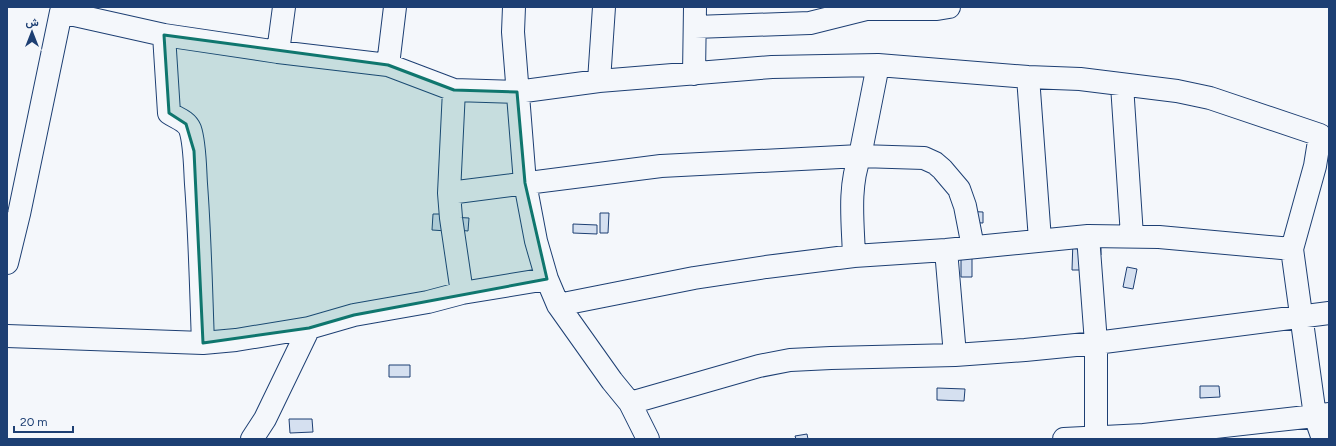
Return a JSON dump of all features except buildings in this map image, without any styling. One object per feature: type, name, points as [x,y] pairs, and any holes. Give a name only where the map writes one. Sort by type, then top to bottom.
[{"type":"street","points":[[278,52],[284,7]]},
{"type":"street","points":[[388,65],[395,7]]},
{"type":"street","points":[[514,7],[513,32],[525,183],[536,241],[547,280],[558,304],[612,381],[630,403],[648,439]]},
{"type":"street","points":[[599,81],[604,7]]},
{"type":"street","points":[[694,74],[695,17],[810,24],[866,10],[937,10],[949,7]]},
{"type":"street","points":[[7,263],[19,214],[61,12],[164,35],[278,52],[388,65],[454,90],[517,92],[599,81],[772,67],[878,65],[1028,77],[1080,79],[1210,98],[1320,135],[1322,166],[1292,249],[1301,315],[1322,415],[1323,439]]},
{"type":"street","points":[[164,35],[167,107],[169,113],[182,120],[190,130],[194,151],[199,223],[203,343]]},
{"type":"street","points":[[854,256],[852,209],[856,166],[860,156],[878,65]]},
{"type":"street","points":[[1028,77],[1040,240]]},
{"type":"street","points":[[1122,85],[1132,236]]},
{"type":"street","points":[[454,90],[449,193],[451,218],[462,293]]},
{"type":"street","points":[[449,193],[661,166],[860,156],[924,158],[935,163],[942,169],[959,189],[963,197],[973,247]]},
{"type":"street","points":[[1088,236],[1096,343],[1096,437]]},
{"type":"street","points":[[558,304],[694,278],[766,267],[854,256],[946,250],[1088,236],[1159,236],[1292,249]]},
{"type":"street","points":[[946,250],[956,355]]},
{"type":"street","points":[[7,336],[203,343],[236,340],[309,328],[354,315],[428,302],[462,293],[547,280]]},
{"type":"street","points":[[630,403],[759,366],[790,360],[956,355],[1025,350],[1096,343],[1301,315],[1329,313]]},
{"type":"street","points":[[252,439],[265,419],[309,328]]},
{"type":"street","points":[[1064,439],[1142,437],[1322,415]]},
{"type":"highlighted area","points":[[164,35],[388,65],[454,90],[517,92],[525,183],[547,279],[354,315],[309,328],[203,343],[194,151],[186,124],[169,113]]}]
